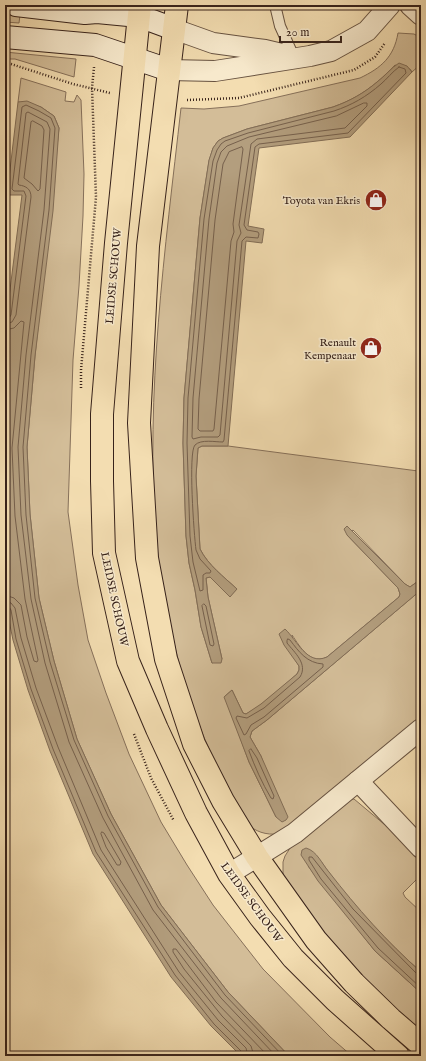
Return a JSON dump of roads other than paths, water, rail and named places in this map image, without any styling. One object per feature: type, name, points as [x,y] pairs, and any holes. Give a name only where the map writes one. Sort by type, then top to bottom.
[{"type":"main road","points":[[177,5],[148,246],[139,423],[147,558],[166,659],[194,744],[223,801],[257,857],[321,945],[354,983],[391,1019],[421,1045]]},
{"type":"main road","name":"LEIDSE SCHOUW","points":[[140,11],[116,243],[102,414],[104,553],[128,661],[157,729],[196,813],[229,874],[260,917],[293,958],[335,1000],[398,1056]]},
{"type":"street","points":[[16,5],[86,13],[140,11],[174,29],[212,43],[266,50],[294,57]]},
{"type":"street","points":[[5,36],[95,45],[169,70],[215,71],[294,57],[310,56],[331,51],[367,31],[390,5]]},
{"type":"street","points":[[410,5],[421,15]]},
{"type":"street","points":[[229,874],[295,833],[421,729]]},
{"type":"street","points":[[358,781],[421,848]]},
{"type":"lane","points":[[275,5],[280,26],[294,57]]},
{"type":"water","points":[[399,63],[407,66],[412,72],[350,137],[259,148],[248,226],[264,229],[262,243],[246,241],[228,446],[202,446],[198,448],[196,476],[200,549],[212,566],[237,589],[230,597],[210,577],[206,578],[208,597],[222,659],[221,663],[212,663],[201,627],[189,563],[186,536],[183,443],[184,398],[200,218],[209,160],[213,148],[218,141],[223,138],[247,129],[333,107],[345,102],[367,90]]},
{"type":"water","points":[[27,101],[41,107],[54,116],[59,128],[53,211],[35,356],[27,447],[30,514],[39,598],[54,661],[77,739],[111,814],[161,905],[228,992],[289,1056],[241,1056],[211,1026],[171,977],[93,854],[50,751],[28,690],[13,640],[5,601],[5,329],[22,195],[7,195],[18,102]]},
{"type":"water","points":[[347,526],[405,584],[410,587],[421,579],[421,590],[252,731],[250,737],[261,756],[288,817],[282,822],[276,817],[249,762],[224,697],[232,690],[243,713],[246,714],[261,704],[297,674],[299,666],[284,645],[279,634],[285,629],[308,655],[320,659],[327,657],[399,597],[400,594],[398,588],[347,535],[344,529]]},
{"type":"water","points":[[306,848],[316,855],[361,912],[396,949],[421,972],[421,993],[375,951],[318,881],[301,855],[302,850]]},
{"type":"place","name":"Toyota van Ekris","points":[[376,200]]},
{"type":"place","name":"Renault Kempenaar","points":[[371,348]]}]
